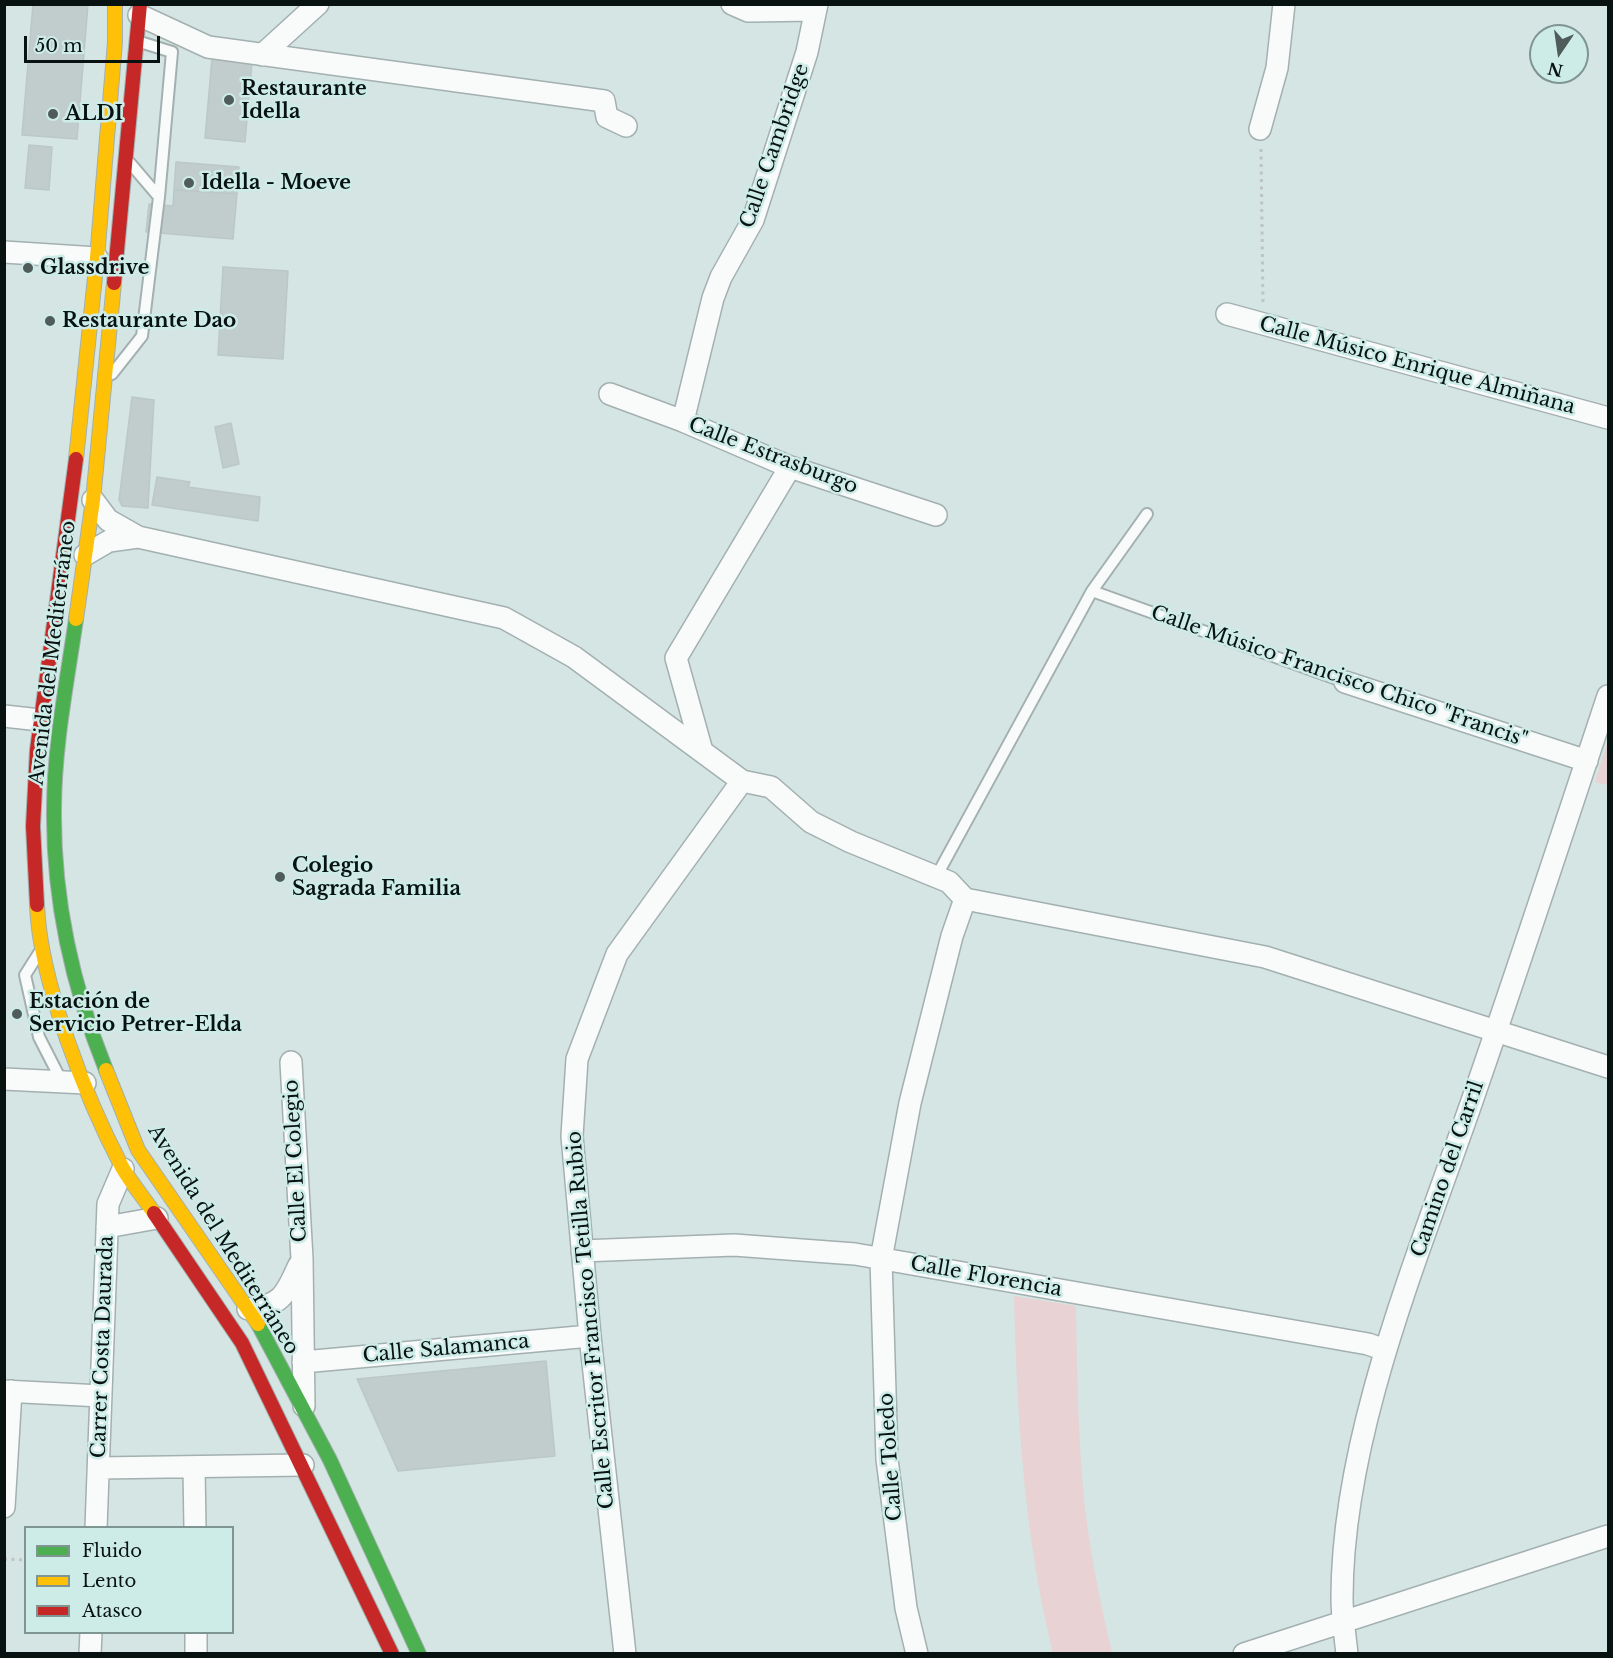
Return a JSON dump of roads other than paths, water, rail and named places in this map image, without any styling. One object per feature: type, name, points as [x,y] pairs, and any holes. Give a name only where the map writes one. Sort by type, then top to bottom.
[{"type":"street","name":"Avenida del Mediterráneo","points":[[115,4],[115,42],[97,258],[68,527],[40,720],[33,826],[37,909],[42,948],[59,1013],[85,1083],[123,1169],[175,1241],[242,1343],[392,1653]]},
{"type":"street","points":[[262,54],[318,4]]},
{"type":"street","points":[[732,4],[747,11],[816,7]]},
{"type":"street","points":[[1260,129],[1277,68],[1284,4]]},
{"type":"street","name":"Calle Cambridge","points":[[683,421],[713,298],[721,277],[753,220],[807,52],[816,7]]},
{"type":"street","name":"Avenida del Mediterráneo","points":[[139,10],[93,500],[60,728],[54,810],[58,894],[84,1016],[138,1150],[262,1330],[304,1411],[419,1653]]},
{"type":"street","points":[[139,10],[208,47],[604,101],[607,117],[626,126]]},
{"type":"street","points":[[4,252],[97,258]]},
{"type":"street","name":"Calle Músico Enrique Almiñana","points":[[1227,314],[1608,418]]},
{"type":"street","name":"Calle Estrasburgo","points":[[610,394],[683,421],[790,467],[936,515]]},
{"type":"street","points":[[702,752],[675,658],[790,467]]},
{"type":"street","points":[[93,500],[108,520],[138,537],[504,618],[574,657],[742,781],[771,787],[811,822],[851,843],[949,882],[965,899],[1265,957],[1608,1067]]},
{"type":"street","points":[[85,555],[109,542],[138,537]]},
{"type":"street","name":"Calle Músico Francisco Chico \"Francis\"","points":[[1345,682],[1587,762]]},
{"type":"street","name":"Camino del Carril","points":[[1347,1653],[1344,1623],[1344,1563],[1355,1474],[1385,1350],[1497,1031],[1608,696]]},
{"type":"street","points":[[4,716],[40,720]]},
{"type":"street","name":"Calle Escritor Francisco Tetilla Rubio","points":[[625,1653],[590,1336],[572,1136],[576,1059],[617,954],[742,781]]},
{"type":"street","name":"Calle Toledo","points":[[917,1653],[906,1608],[888,1459],[881,1259],[910,1102],[952,936],[965,899]]},
{"type":"street","name":"Calle El Colegio","points":[[291,1062],[302,1259],[304,1411]]},
{"type":"street","points":[[4,1079],[85,1083]]},
{"type":"street","name":"Carrer Costa Daurada","points":[[96,1526],[108,1204],[123,1169]]},
{"type":"street","points":[[107,1227],[157,1218]]},
{"type":"street","name":"Calle Florencia","points":[[582,1251],[734,1245],[881,1259],[1368,1344],[1385,1350]]},
{"type":"street","name":"Calle El Colegio","points":[[248,1309],[267,1307],[285,1295],[302,1259]]},
{"type":"street","name":"Calle Salamanca","points":[[303,1362],[590,1336]]},
{"type":"street","points":[[4,1507],[8,1391],[101,1396]]},
{"type":"street","points":[[99,1468],[303,1465]]},
{"type":"street","points":[[194,1468],[195,1526]]},
{"type":"street","points":[[1244,1653],[1344,1623],[1608,1536]]},
{"type":"street","points":[[90,1653],[91,1634]]},
{"type":"street","points":[[196,1634],[196,1653]]},
{"type":"lane","points":[[104,383],[142,336],[159,197],[172,52],[137,40]]},
{"type":"lane","points":[[126,159],[159,197]]},
{"type":"lane","points":[[936,877],[1092,591],[1147,514]]},
{"type":"lane","name":"Calle Músico Francisco Chico \"Francis\"","points":[[1092,591],[1345,682]]},
{"type":"lane","points":[[42,948],[25,975],[39,1037],[62,1082]]},
{"type":"place","name":"Restaurante Idella","points":[[229,100]]},
{"type":"place","name":"ALDI","points":[[53,114]]},
{"type":"place","name":"Idella - Moeve","points":[[189,183]]},
{"type":"place","name":"Glassdrive","points":[[28,268]]},
{"type":"place","name":"Restaurante Dao","points":[[50,321]]},
{"type":"place","name":"Colegio Sagrada Familia","points":[[280,877]]},
{"type":"place","name":"Estación de Servicio Petrer-Elda","points":[[17,1014]]}]
